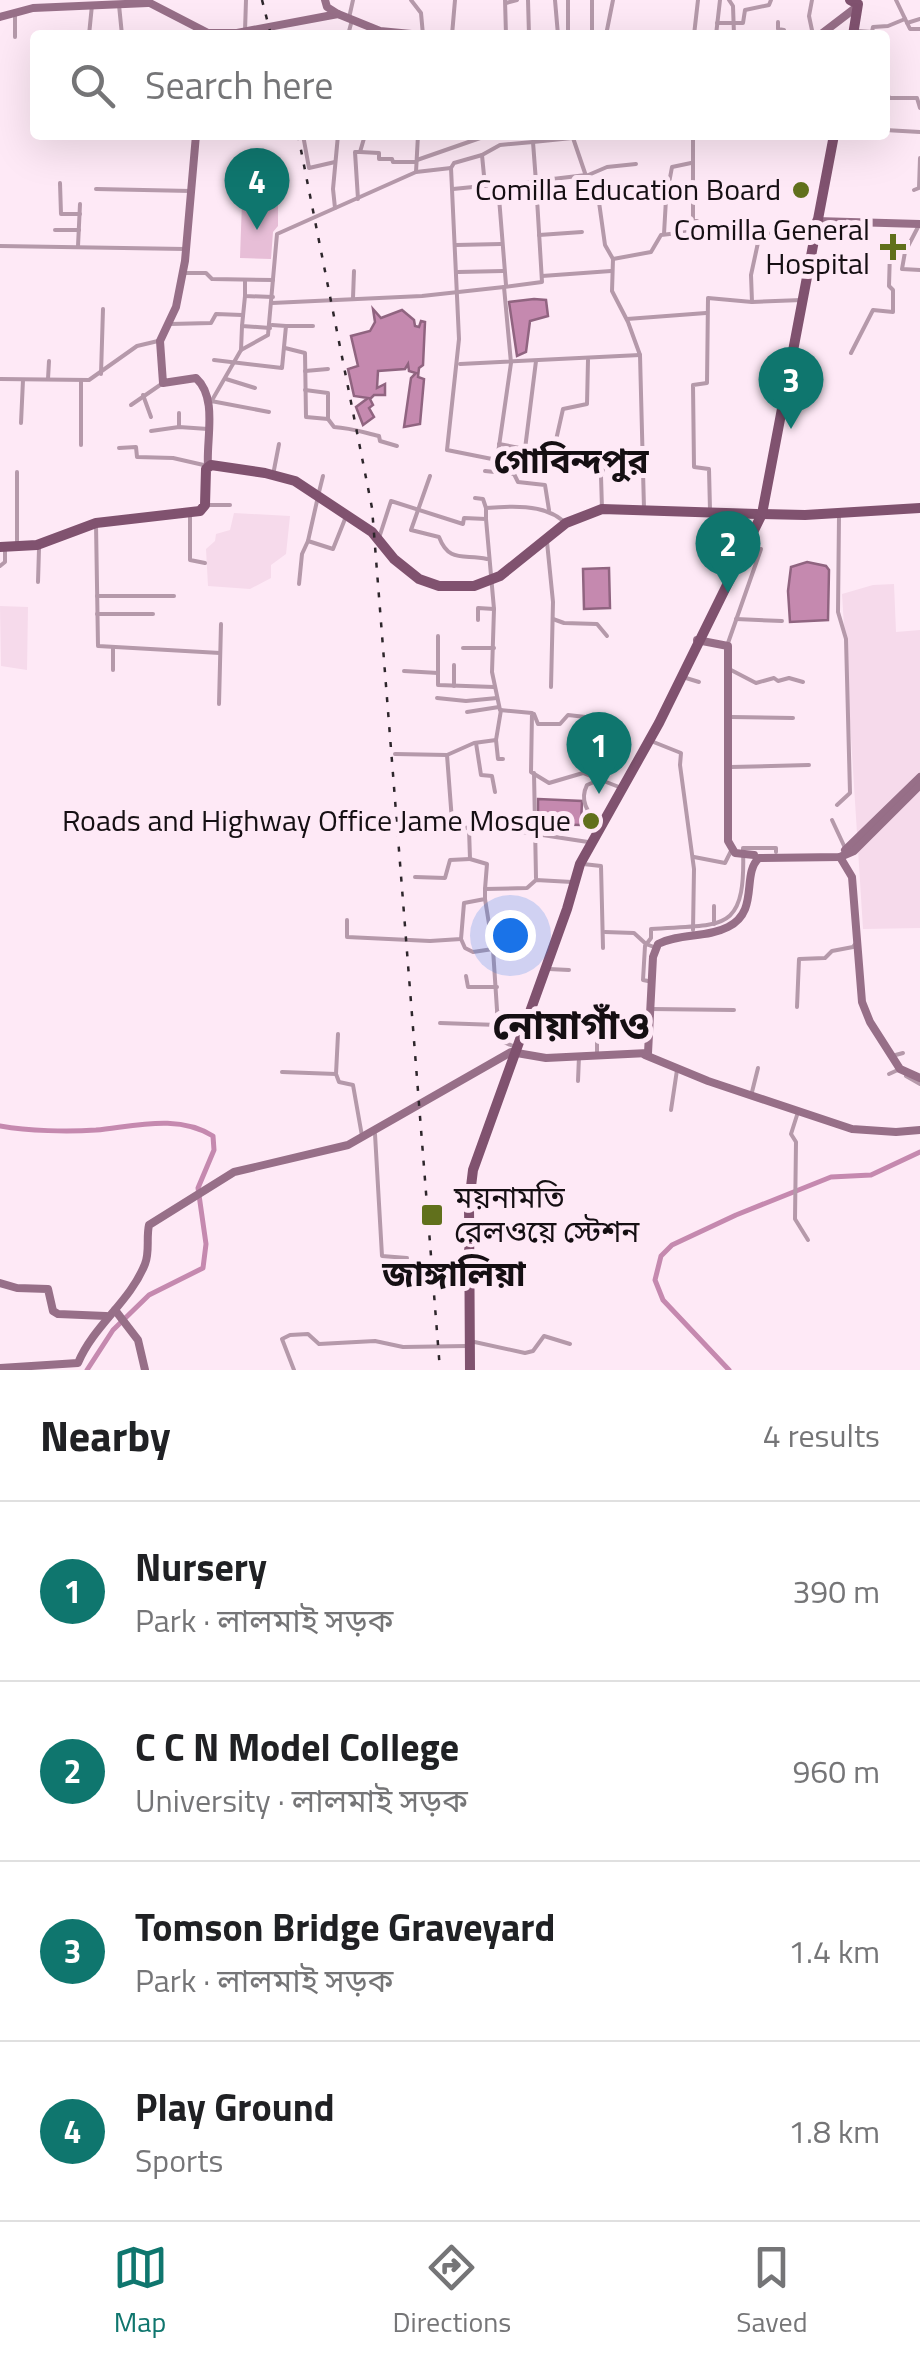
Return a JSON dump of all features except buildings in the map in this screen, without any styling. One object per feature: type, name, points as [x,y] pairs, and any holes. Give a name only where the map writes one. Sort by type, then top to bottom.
[{"type":"main road","points":[[823,30],[854,5],[870,0]]},
{"type":"main road","points":[[0,17],[33,4],[92,6],[146,2],[196,30]]},
{"type":"main road","points":[[320,16],[326,3],[338,14],[381,30]]},
{"type":"main road","points":[[853,30],[854,5]]},
{"type":"main road","points":[[253,30],[338,14]]},
{"type":"main road","points":[[7,547],[39,544],[96,523],[190,512],[205,506],[210,403],[198,378],[163,383],[160,341],[170,324],[183,272],[196,140]]},
{"type":"main road","points":[[648,740],[760,512],[833,140]]},
{"type":"main road","points":[[816,223],[920,224]]},
{"type":"main road","points":[[208,466],[273,474],[295,481],[379,538],[402,566],[428,583],[463,586],[492,579],[566,524],[602,508],[783,513],[920,508]]},
{"type":"main road","points":[[698,641],[728,646],[726,768],[731,851],[754,855],[843,853],[920,776]]},
{"type":"main road","points":[[468,1370],[467,1203],[474,1156],[520,1019],[544,967],[585,841],[648,740],[698,641]]},
{"type":"main road","points":[[693,931],[724,930],[739,919],[750,895],[752,864],[759,858],[856,850],[920,785]]},
{"type":"main road","points":[[572,882],[620,787]]},
{"type":"main road","points":[[843,853],[852,877],[862,1002],[899,1069],[920,1081]]},
{"type":"main road","points":[[651,946],[693,931],[721,927],[739,913],[754,855]]},
{"type":"main road","points":[[644,1053],[650,1047],[651,946]]},
{"type":"main road","points":[[644,1053],[651,946]]},
{"type":"main road","points":[[120,1315],[146,1262],[149,1225],[234,1172],[330,1151],[513,1049],[546,1057],[597,1049],[644,1053],[676,1070],[852,1129],[920,1130]]},
{"type":"main road","points":[[0,1283],[48,1289],[58,1314],[120,1315]]},
{"type":"main road","points":[[120,1315],[138,1340],[145,1370]]},
{"type":"main road","points":[[0,1368],[75,1364],[108,1316]]},
{"type":"street","points":[[168,0],[168,14]]},
{"type":"street","points":[[245,30],[246,0]]},
{"type":"street","points":[[349,30],[353,0]]},
{"type":"street","points":[[411,0],[421,12],[423,30]]},
{"type":"street","points":[[452,30],[455,0]]},
{"type":"street","points":[[506,30],[506,1],[518,0]]},
{"type":"street","points":[[528,0],[529,30]]},
{"type":"street","points":[[555,0],[558,30]]},
{"type":"street","points":[[568,0],[568,30]]},
{"type":"street","points":[[592,0],[592,30]]},
{"type":"street","points":[[607,30],[612,0]]},
{"type":"street","points":[[695,30],[698,0]]},
{"type":"street","points":[[716,30],[720,0]]},
{"type":"street","points":[[729,0],[734,30]]},
{"type":"street","points":[[717,22],[743,23],[744,10],[769,5],[771,0]]},
{"type":"street","points":[[812,0],[809,17],[815,30]]},
{"type":"street","points":[[896,0],[911,30],[920,29]]},
{"type":"street","points":[[118,5],[121,30]]},
{"type":"street","points":[[90,30],[92,6]]},
{"type":"street","points":[[14,13],[15,37]]},
{"type":"street","points":[[872,30],[920,19]]},
{"type":"street","points":[[778,22],[778,29],[784,30]]},
{"type":"street","points":[[282,23],[283,30]]},
{"type":"street","points":[[890,98],[917,98],[920,108]]},
{"type":"street","points":[[890,130],[920,132]]},
{"type":"street","points":[[304,140],[309,168],[336,162]]},
{"type":"street","points":[[336,208],[333,189],[338,140]]},
{"type":"street","points":[[360,152],[364,140]]},
{"type":"street","points":[[416,172],[418,140]]},
{"type":"street","points":[[358,198],[355,152],[379,153],[379,159],[392,162],[416,161],[471,140]]},
{"type":"street","points":[[482,140],[486,186]]},
{"type":"street","points":[[498,185],[511,363],[497,460],[448,452],[458,364],[459,292],[451,168],[454,163],[500,145],[547,140]]},
{"type":"street","points":[[573,140],[586,175],[598,194],[604,245],[613,259],[612,290],[640,354],[644,509]]},
{"type":"street","points":[[692,140],[690,163],[693,221],[697,221],[697,230]]},
{"type":"street","points":[[244,296],[272,300],[353,298],[540,284],[534,142]]},
{"type":"street","points":[[914,190],[919,188],[920,158]]},
{"type":"street","points":[[664,234],[672,167],[690,163]]},
{"type":"street","points":[[453,189],[536,182],[636,164]]},
{"type":"street","points":[[269,412],[210,403],[241,350],[268,335],[277,234],[416,172],[451,168]]},
{"type":"street","points":[[60,183],[61,214],[80,214]]},
{"type":"street","points":[[96,189],[191,191]]},
{"type":"street","points":[[78,246],[80,204]]},
{"type":"street","points":[[613,259],[651,252],[664,234],[747,231],[767,238],[780,225],[816,223]]},
{"type":"street","points":[[920,224],[902,269],[920,270]]},
{"type":"street","points":[[55,230],[79,230]]},
{"type":"street","points":[[539,235],[582,232]]},
{"type":"street","points":[[752,302],[751,275],[759,238]]},
{"type":"street","points":[[456,244],[503,244]]},
{"type":"street","points":[[0,246],[186,250]]},
{"type":"street","points":[[850,353],[873,310],[893,312],[890,251],[906,252]]},
{"type":"street","points":[[458,272],[504,270]]},
{"type":"street","points":[[353,298],[354,271]]},
{"type":"street","points":[[542,276],[614,271]]},
{"type":"street","points":[[183,272],[206,273],[210,279],[273,280]]},
{"type":"street","points":[[241,350],[245,280]]},
{"type":"street","points":[[706,511],[709,469],[694,467],[691,435],[692,388],[707,383],[708,298],[752,302],[802,300]]},
{"type":"street","points":[[101,374],[102,309]]},
{"type":"street","points":[[627,320],[708,313]]},
{"type":"street","points":[[170,324],[211,323],[216,314],[242,314]]},
{"type":"street","points":[[242,326],[314,326]]},
{"type":"street","points":[[214,360],[282,368],[286,326]]},
{"type":"street","points":[[0,379],[81,381],[101,374],[137,346],[160,341]]},
{"type":"street","points":[[285,348],[304,351],[306,417],[328,419]]},
{"type":"street","points":[[458,364],[588,360],[640,354]]},
{"type":"street","points":[[48,379],[49,360]]},
{"type":"street","points":[[580,455],[554,449],[564,408],[586,404],[588,360]]},
{"type":"street","points":[[499,444],[525,449],[536,361]]},
{"type":"street","points":[[305,371],[328,369]]},
{"type":"street","points":[[226,379],[255,388]]},
{"type":"street","points":[[21,422],[23,380]]},
{"type":"street","points":[[80,445],[81,381]]},
{"type":"street","points":[[131,405],[163,383]]},
{"type":"street","points":[[305,390],[328,393],[328,419],[334,427],[379,436],[380,441],[396,446]]},
{"type":"street","points":[[143,395],[150,417]]},
{"type":"street","points":[[178,414],[180,427]]},
{"type":"street","points":[[150,432],[208,428]]},
{"type":"street","points":[[273,474],[279,444]]},
{"type":"street","points":[[120,448],[136,446],[137,457],[173,458],[208,466]]},
{"type":"street","points":[[602,508],[601,476],[607,456],[644,458]]},
{"type":"street","points":[[485,470],[514,474],[518,482],[545,485],[549,510]]},
{"type":"street","points":[[0,566],[5,562],[17,472]]},
{"type":"street","points":[[299,584],[302,554],[324,476]]},
{"type":"street","points":[[430,476],[413,531],[439,536],[443,548],[452,556],[487,559]]},
{"type":"street","points":[[475,498],[484,499],[486,508],[487,559],[494,608],[494,686],[500,709],[496,740],[498,759],[504,760]]},
{"type":"street","points":[[379,538],[392,500],[463,524],[464,518],[486,519]]},
{"type":"street","points":[[205,506],[230,505]]},
{"type":"street","points":[[486,508],[549,510],[566,524]]},
{"type":"street","points":[[190,512],[190,560],[204,564]]},
{"type":"street","points":[[837,805],[850,793],[846,639],[838,612],[838,512]]},
{"type":"street","points":[[308,541],[332,549],[348,515]]},
{"type":"street","points":[[96,523],[98,646],[220,653]]},
{"type":"street","points":[[547,537],[554,619],[551,686]]},
{"type":"street","points":[[38,582],[39,544]]},
{"type":"street","points":[[728,646],[761,549]]},
{"type":"street","points":[[98,596],[174,596]]},
{"type":"street","points":[[478,620],[478,608],[494,608]]},
{"type":"street","points":[[98,614],[154,614]]},
{"type":"street","points":[[554,619],[597,624],[607,636]]},
{"type":"street","points":[[735,620],[782,621]]},
{"type":"street","points":[[219,704],[221,624]]},
{"type":"street","points":[[438,636],[438,686],[494,686]]},
{"type":"street","points":[[113,648],[113,670]]},
{"type":"street","points":[[463,648],[494,648]]},
{"type":"street","points":[[454,665],[454,686]]},
{"type":"street","points":[[727,668],[756,684],[774,678],[803,682]]},
{"type":"street","points":[[404,671],[438,673]]},
{"type":"street","points":[[682,676],[698,682]]},
{"type":"street","points":[[438,698],[497,698]]},
{"type":"street","points":[[466,712],[500,709],[532,713]]},
{"type":"street","points":[[532,713],[538,724],[560,724],[568,715],[612,720],[616,723],[616,741],[625,742]]},
{"type":"street","points":[[532,713],[530,770],[549,784],[583,773],[620,787]]},
{"type":"street","points":[[726,718],[793,718]]},
{"type":"street","points":[[395,754],[447,755],[496,740]]},
{"type":"street","points":[[648,740],[681,753],[692,857],[693,931]]},
{"type":"street","points":[[476,743],[482,775],[492,776],[495,792]]},
{"type":"street","points":[[447,755],[452,820],[468,829],[470,858]]},
{"type":"street","points":[[726,768],[809,765]]},
{"type":"street","points":[[534,773],[536,880]]},
{"type":"street","points":[[599,820],[587,810],[584,796],[587,786],[604,780]]},
{"type":"street","points":[[832,820],[843,853]]},
{"type":"street","points":[[524,832],[585,841]]},
{"type":"street","points":[[651,946],[651,929],[693,931],[729,919],[738,905],[743,848],[776,848],[776,852]]},
{"type":"street","points":[[692,857],[725,862],[731,851]]},
{"type":"street","points":[[415,877],[445,878],[450,860],[470,858],[487,864],[485,899],[497,988],[499,1040],[513,1049]]},
{"type":"street","points":[[580,864],[600,865],[604,948]]},
{"type":"street","points":[[485,889],[527,888],[536,880],[572,882]]},
{"type":"street","points":[[485,899],[464,903],[461,939],[467,950],[493,949]]},
{"type":"street","points":[[714,906],[714,924]]},
{"type":"street","points":[[347,920],[347,938],[430,942],[461,939]]},
{"type":"street","points":[[604,932],[634,933],[651,946]]},
{"type":"street","points":[[797,1006],[799,959],[825,958],[832,951],[853,948],[859,940]]},
{"type":"street","points":[[544,967],[569,970]]},
{"type":"street","points":[[466,976],[468,988],[497,988]]},
{"type":"street","points":[[651,1009],[734,1010]]},
{"type":"street","points":[[497,1012],[520,1019]]},
{"type":"street","points":[[440,1023],[498,1024]]},
{"type":"street","points":[[597,1024],[597,1049]]},
{"type":"street","points":[[338,1034],[336,1074],[339,1082],[354,1086],[360,1133]]},
{"type":"street","points":[[892,1056],[902,1053]]},
{"type":"street","points":[[574,1055],[578,1081]]},
{"type":"street","points":[[750,1096],[758,1068]]},
{"type":"street","points":[[889,1074],[899,1069]]},
{"type":"street","points":[[671,1110],[676,1070]]},
{"type":"street","points":[[282,1072],[336,1074]]},
{"type":"street","points":[[798,1112],[791,1134],[796,1140],[795,1219],[808,1240]]},
{"type":"street","points":[[374,1129],[382,1256],[407,1258]]},
{"type":"street","points":[[294,1370],[282,1339],[290,1335],[308,1334],[319,1344],[375,1340],[403,1346],[525,1353],[532,1351],[544,1336],[570,1344]]},
{"type":"shaded area","points":[[242,201],[278,202],[271,259],[240,258]]},
{"type":"shaded area","points":[[546,300],[548,316],[530,321],[526,352],[517,356],[509,302]]},
{"type":"shaded area","points":[[373,309],[381,318],[402,310],[414,320],[415,326],[425,322],[423,365],[418,377],[424,379],[420,424],[404,427],[411,378],[416,373],[409,371],[408,364],[405,369],[378,371],[377,388],[385,384],[385,395],[370,399],[374,417],[363,425],[356,407],[368,398],[354,396],[348,369],[358,366],[351,336],[370,331],[375,322]]},
{"type":"shaded area","points":[[234,513],[290,516],[286,554],[271,565],[271,578],[250,589],[208,586],[206,549],[215,541],[216,534],[230,530]]},
{"type":"shaded area","points":[[807,562],[829,570],[828,620],[790,622],[791,567]]},
{"type":"shaded area","points":[[609,568],[610,608],[584,609],[583,569]]},
{"type":"shaded area","points":[[894,584],[896,632],[920,630],[920,928],[863,929],[842,594]]},
{"type":"shaded area","points":[[0,606],[28,607],[27,670],[1,666]]},
{"type":"shaded area","points":[[538,799],[582,801],[581,825],[538,824]]},
{"type":"waterway","points":[[0,1126],[73,1131],[171,1123],[213,1136],[214,1150],[198,1188],[206,1244],[203,1268],[149,1295],[113,1330],[87,1370]]},
{"type":"waterway","points":[[729,1370],[663,1300],[655,1280],[661,1256],[672,1245],[736,1215],[831,1177],[871,1175],[920,1152]]},
{"type":"railway","points":[[262,0],[270,30]]},
{"type":"railway","points":[[299,140],[372,508],[440,1370]]},
{"type":"place","name":"Comilla Education Board","points":[[801,190]]},
{"type":"place","name":"Play Ground","points":[[257,230]]},
{"type":"place","name":"Comilla General Hospital","points":[[893,247]]},
{"type":"place","name":"Tomson Bridge Graveyard","points":[[791,429]]},
{"type":"place","name":"C C N Model College","points":[[728,593]]},
{"type":"place","name":"Nursery","points":[[599,794]]},
{"type":"place","name":"Roads and Highway Office Jame Mosque","points":[[591,821]]},
{"type":"place","name":"ময়নামতি রেলওয়ে স্টেশন","points":[[432,1215]]},
{"type":"district","name":"গোবিন্দপুর","points":[[571,461]]},
{"type":"district","name":"নোয়াগাঁও","points":[[571,1025]]},
{"type":"district","name":"জাঙ্গালিয়া","points":[[454,1274]]}]
